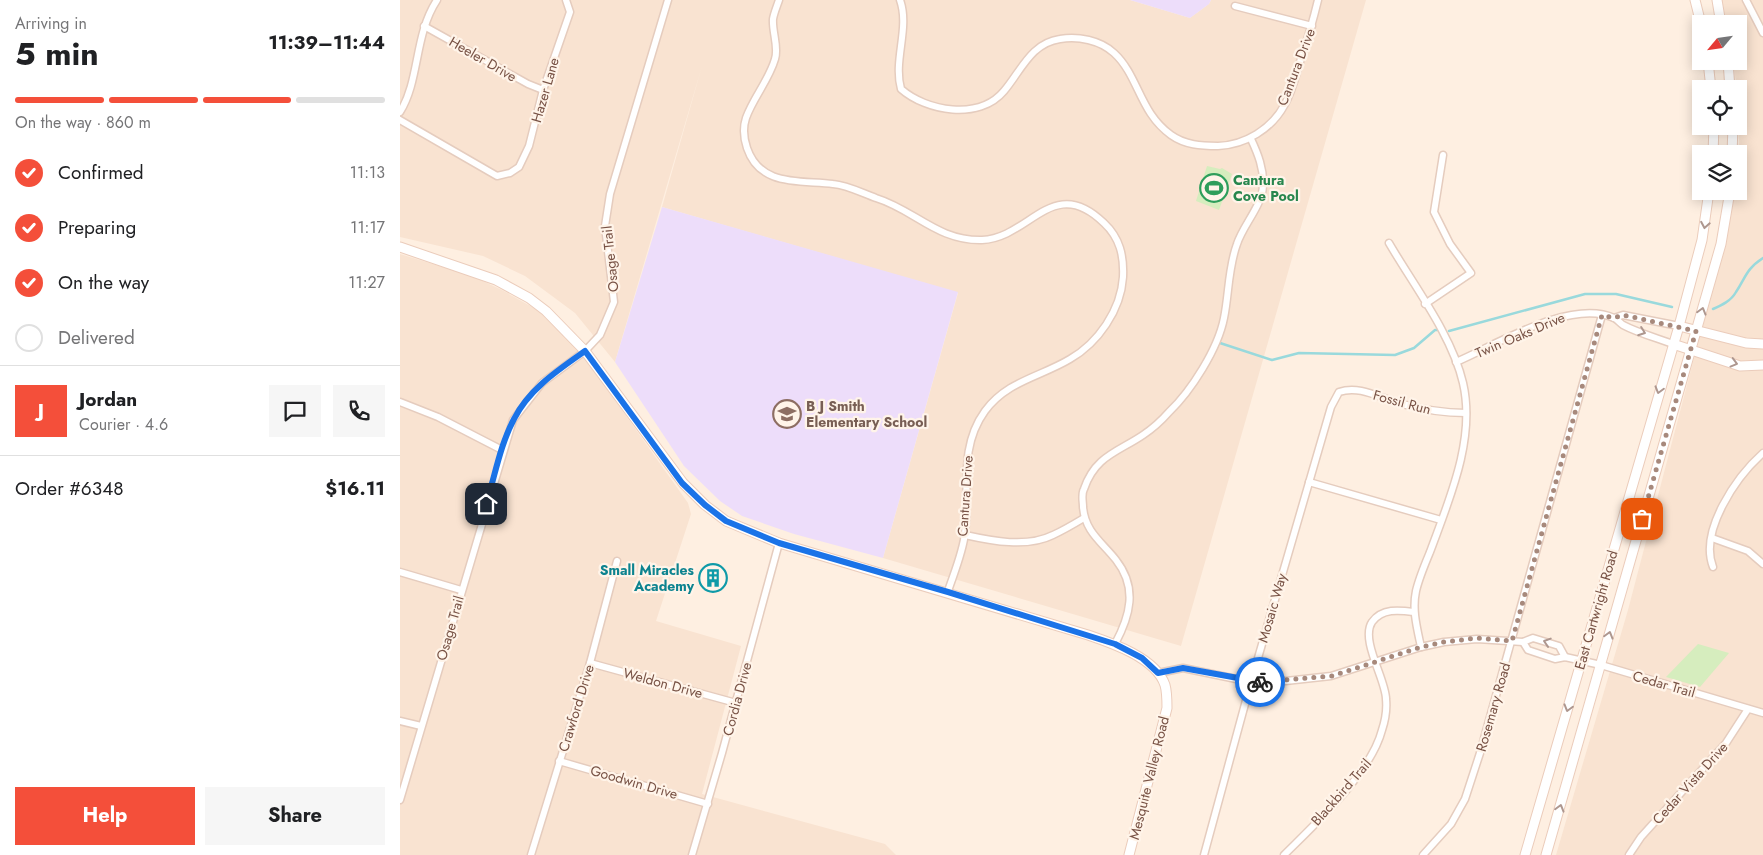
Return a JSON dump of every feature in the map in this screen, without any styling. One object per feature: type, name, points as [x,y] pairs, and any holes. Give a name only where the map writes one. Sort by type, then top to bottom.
[{"type":"main road","points":[[1695,0],[1699,15]]},
{"type":"main road","points":[[1716,0],[1719,15]]},
{"type":"main road","name":"East Cartwright Road","points":[[1525,855],[1679,326],[1702,240],[1708,200]]},
{"type":"main road","name":"East Cartwright Road","points":[[1546,855],[1721,244],[1728,200]]},
{"type":"main road","name":"Mesquite Valley Road","points":[[400,247],[475,272],[529,298],[546,310],[585,351],[682,483],[699,500],[726,521],[779,543],[948,592],[1115,644],[1142,658],[1158,673],[1165,683],[1168,708],[1130,855]]},
{"type":"main road","name":"Twin Oaks Drive","points":[[1679,326],[1746,343],[1763,344]]},
{"type":"main road","name":"Twin Oaks Drive","points":[[1673,344],[1740,366],[1763,365]]},
{"type":"street","points":[[400,112],[407,101],[418,45],[424,26],[437,0]]},
{"type":"street","name":"Osage Trail","points":[[400,800],[502,450],[513,420],[530,395],[555,372],[585,351],[600,335],[614,302],[605,226],[609,202],[668,0]]},
{"type":"street","name":"Cantura Drive","points":[[779,0],[773,19],[776,58],[745,120],[745,141],[749,153],[759,168],[776,179],[792,182],[835,184],[893,204],[932,228],[954,237],[986,240],[1000,236],[1049,206],[1065,204],[1082,206],[1096,215],[1119,242],[1123,280],[1120,295],[1113,313],[1099,335],[1070,360],[1013,385],[998,396],[979,420],[966,464],[965,535],[948,592]]},
{"type":"street","name":"Cantura Drive","points":[[900,0],[902,6],[902,29],[898,80],[900,89],[918,100],[950,109],[980,106],[1003,92],[1031,53],[1058,39],[1085,39],[1112,51],[1123,62],[1145,108],[1171,136],[1186,144],[1204,146],[1224,146],[1251,139],[1274,119],[1285,105],[1312,26],[1318,0]]},
{"type":"street","points":[[1746,0],[1763,33]]},
{"type":"street","name":"Hazer Lane","points":[[400,120],[497,176],[510,173],[518,167],[529,146],[543,90],[570,12],[567,1]]},
{"type":"street","points":[[1235,6],[1312,26]]},
{"type":"street","name":"Heeler Drive","points":[[424,26],[528,84],[543,90]]},
{"type":"street","points":[[1115,644],[1126,622],[1130,602],[1130,586],[1116,560],[1093,537],[1084,518],[1082,491],[1089,475],[1104,457],[1144,434],[1170,412],[1207,360],[1224,320],[1233,255],[1241,233],[1259,200],[1263,187],[1259,157],[1251,139]]},
{"type":"street","points":[[1425,304],[1471,273],[1450,244],[1434,212],[1443,155]]},
{"type":"street","points":[[1389,244],[1446,340],[1464,384],[1467,424],[1460,459],[1416,590],[1414,612],[1421,647]]},
{"type":"street","name":"Twin Oaks Drive","points":[[1456,362],[1560,316],[1579,312],[1614,318],[1623,325],[1673,344]]},
{"type":"street","name":"Rosemary Road","points":[[1423,855],[1451,824],[1465,799],[1512,641],[1602,315]]},
{"type":"street","name":"Twin Oaks Drive","points":[[1614,318],[1623,315],[1679,326]]},
{"type":"street","name":"Fossil Run","points":[[1339,392],[1351,388],[1398,403],[1446,413],[1466,413]]},
{"type":"street","name":"Mosaic Way","points":[[1204,855],[1251,682],[1309,482],[1331,407],[1339,392]]},
{"type":"street","points":[[400,402],[438,417],[502,450]]},
{"type":"street","points":[[1713,568],[1709,555],[1722,504],[1745,471],[1763,453]]},
{"type":"street","points":[[1309,482],[1441,520]]},
{"type":"street","points":[[965,535],[1001,541],[1034,540],[1052,536],[1084,518]]},
{"type":"street","points":[[1712,538],[1748,552],[1763,564]]},
{"type":"street","name":"Cordia Drive","points":[[692,855],[708,804],[779,543]]},
{"type":"street","name":"Crawford Drive","points":[[531,855],[590,663],[617,561]]},
{"type":"street","points":[[400,572],[461,590]]},
{"type":"street","name":"Blackbird Trail","points":[[1284,855],[1338,800],[1372,755],[1382,730],[1386,698],[1375,662],[1369,631],[1372,622],[1390,610],[1414,612]]},
{"type":"street","name":"Cedar Trail","points":[[1158,673],[1183,668],[1251,682],[1332,676],[1421,647],[1477,638],[1523,642],[1533,638],[1559,646],[1565,657]]},
{"type":"street","name":"Cedar Trail","points":[[1523,642],[1528,650],[1555,659],[1565,657],[1601,665],[1763,713]]},
{"type":"street","name":"Weldon Drive","points":[[590,663],[736,703]]},
{"type":"street","name":"Cedar Vista Drive","points":[[1629,855],[1641,837],[1726,743],[1748,708]]},
{"type":"street","points":[[400,720],[421,726]]},
{"type":"street","name":"Goodwin Drive","points":[[560,761],[708,804]]},
{"type":"shaded area","points":[[400,0],[1130,0],[1190,18],[1209,4],[1211,0],[1366,0],[1181,646],[883,558],[958,293],[662,207],[702,66],[615,362],[575,313],[525,276],[483,256],[400,237]]},
{"type":"shaded area","points":[[1130,0],[1211,0],[1209,4],[1190,18]]},
{"type":"shaded area","points":[[1721,0],[1763,0],[1763,855],[1556,855],[1628,610],[1725,240],[1732,200],[1747,200],[1747,145],[1739,145],[1739,135],[1747,135],[1747,80],[1736,80],[1734,70],[1748,70],[1748,15],[1725,15]]},
{"type":"shaded area","name":"B J Smith Elementary School","points":[[662,207],[958,292],[883,558],[794,534],[742,516],[720,501],[684,466],[615,362]]},
{"type":"shaded area","points":[[400,254],[472,276],[541,312],[572,343],[595,372],[688,503],[691,514],[656,621],[741,646],[702,794],[885,844],[896,855],[400,855]]},
{"type":"green space","name":"Cantura Cove Pool","points":[[1207,166],[1222,168],[1232,174],[1219,210],[1196,201]]},
{"type":"green space","points":[[1698,644],[1729,653],[1700,687],[1666,677]]},
{"type":"water","points":[[1214,182],[1219,187],[1214,199],[1207,200],[1204,198],[1206,188]]},
{"type":"waterway","points":[[1713,309],[1732,298],[1750,270],[1763,258]]},
{"type":"waterway","points":[[1449,331],[1585,294],[1616,294],[1672,307]]},
{"type":"waterway","points":[[1220,343],[1272,360],[1299,353],[1395,355],[1414,348],[1435,330],[1440,330]]},
{"type":"way so far","points":[[1260,682],[1267,683],[1332,676],[1421,647],[1444,642],[1477,638],[1512,641],[1602,315],[1614,318],[1623,315],[1696,331],[1642,519]]},
{"type":"place","name":"Cantura Cove Pool","points":[[1214,188]]},
{"type":"place","name":"B J Smith Elementary School","points":[[787,414]]},
{"type":"place","name":"Small Miracles Academy","points":[[713,578]]},
{"type":"route","points":[[486,504],[502,450],[513,420],[520,408],[542,383],[585,351],[640,422],[682,483],[705,505],[726,521],[779,543],[948,592],[1115,644],[1142,658],[1158,673],[1183,668],[1251,682],[1260,682]]}]
